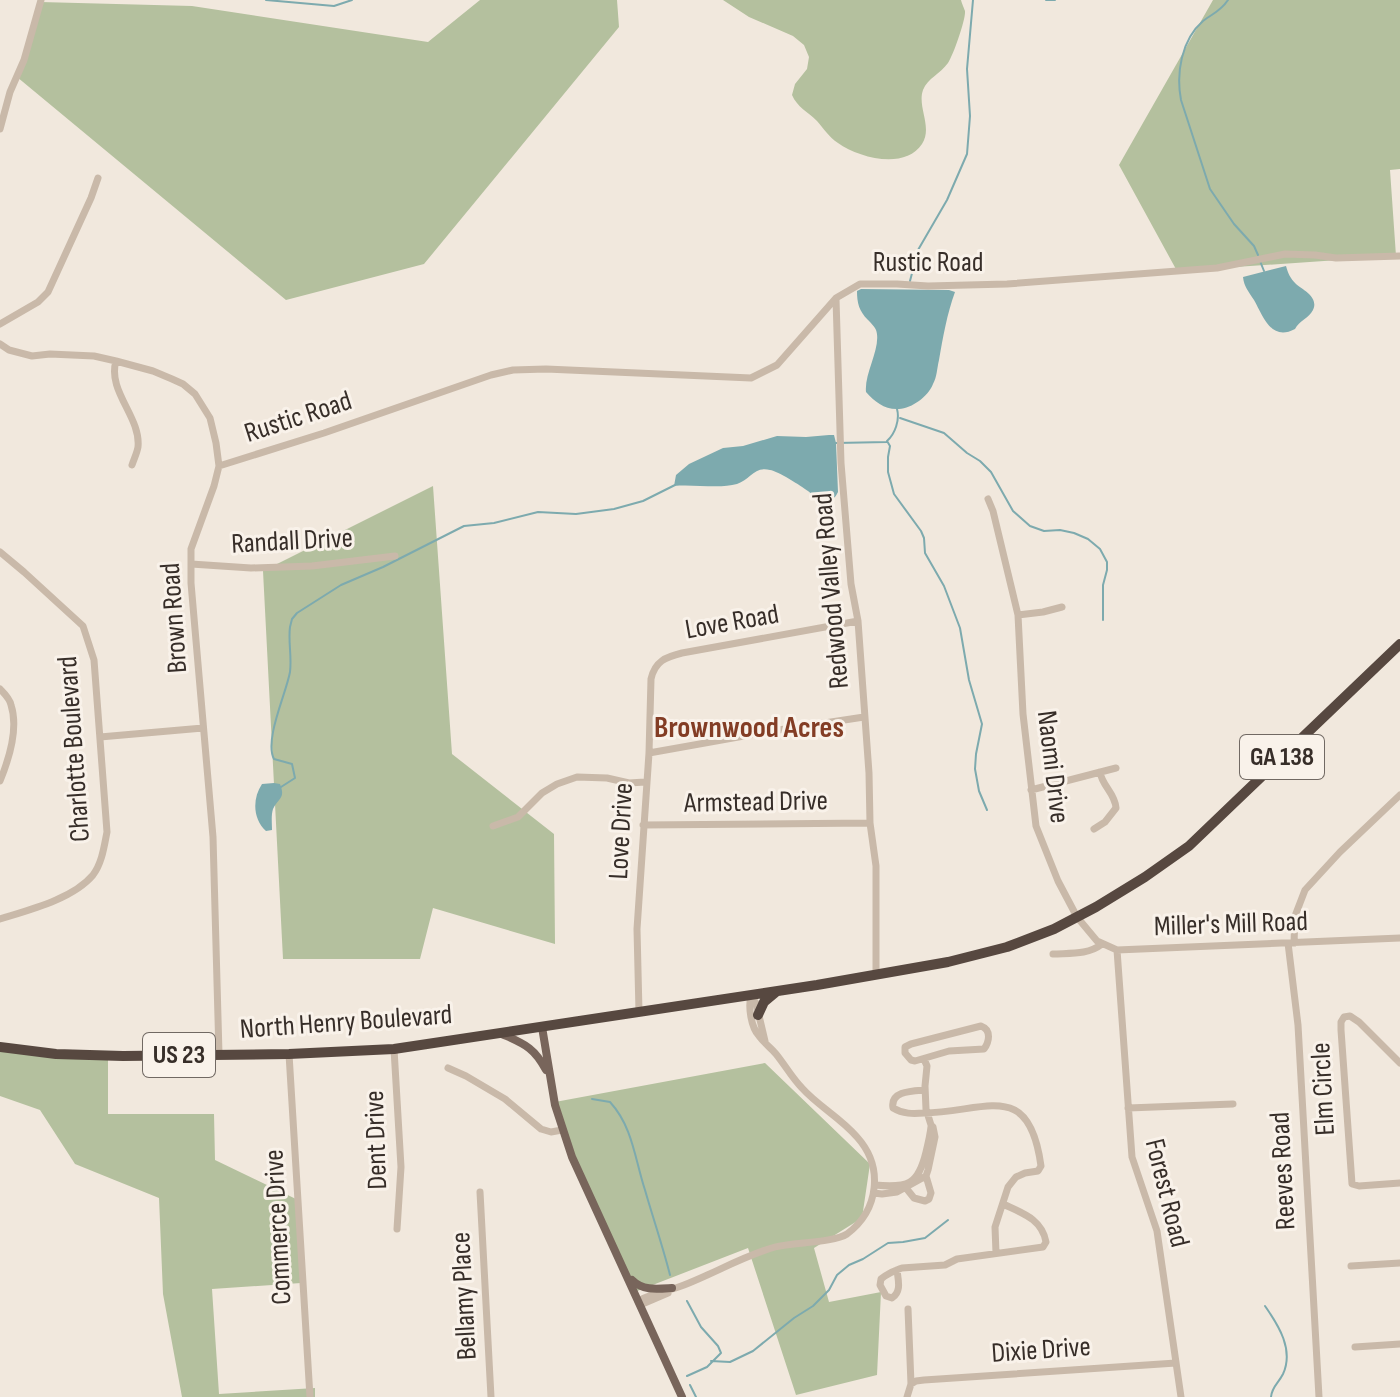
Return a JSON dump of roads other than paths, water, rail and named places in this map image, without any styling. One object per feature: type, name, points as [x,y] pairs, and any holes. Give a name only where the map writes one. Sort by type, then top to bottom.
[{"type":"highway","name":"GA 138","points":[[542,1027],[876,975],[948,962],[1030,939],[1139,882],[1203,834],[1400,644]]},
{"type":"highway","points":[[758,1015],[764,1002],[778,991]]},
{"type":"highway","name":"North Henry Boulevard","points":[[0,1047],[86,1056],[289,1054],[394,1049],[542,1027]]},
{"type":"main road","points":[[542,1027],[555,1105],[572,1157],[682,1397]]},
{"type":"main road","points":[[502,1034],[532,1048],[549,1074]]},
{"type":"main road","points":[[626,1274],[638,1286],[672,1288]]},
{"type":"street","points":[[0,129],[4,100],[24,60],[41,0]]},
{"type":"street","points":[[0,324],[38,302],[48,292],[98,178]]},
{"type":"street","name":"Rustic Road","points":[[219,466],[513,370],[751,378],[777,365],[836,298],[860,284],[1007,284],[1217,268],[1285,254],[1336,258],[1400,256]]},
{"type":"street","name":"Redwood Valley Road","points":[[836,298],[841,463],[851,584],[858,621],[870,823],[876,866],[876,975]]},
{"type":"street","name":"Brown Road","points":[[0,344],[9,350],[32,356],[84,356],[153,371],[183,384],[195,394],[210,418],[219,466],[191,549],[191,583],[213,837],[219,1054]]},
{"type":"street","points":[[116,361],[114,366],[118,385],[138,440],[132,465]]},
{"type":"street","name":"Naomi Drive","points":[[988,499],[1018,615],[1023,714],[1036,826],[1077,917]]},
{"type":"street","name":"Charlotte Boulevard","points":[[0,552],[83,626],[94,660],[107,832],[102,857],[92,875],[70,893],[0,919]]},
{"type":"street","name":"Randall Drive","points":[[191,564],[251,568],[312,566],[395,556]]},
{"type":"street","points":[[1018,615],[1062,607]]},
{"type":"street","name":"Love Road","points":[[662,660],[682,653],[858,621]]},
{"type":"street","name":"Love Drive","points":[[639,1010],[637,929],[651,679],[654,669],[662,660]]},
{"type":"street","points":[[0,689],[11,703],[13,726],[8,760],[0,781]]},
{"type":"street","points":[[649,753],[864,717]]},
{"type":"street","points":[[100,737],[203,728]]},
{"type":"street","points":[[1031,790],[1116,768]]},
{"type":"street","points":[[1094,829],[1105,822],[1116,808],[1116,800],[1102,782],[1100,772]]},
{"type":"street","points":[[493,826],[518,817],[542,793],[577,777],[645,782]]},
{"type":"street","name":"Reeves Road","points":[[1319,1397],[1291,943],[1295,916],[1305,890],[1400,795]]},
{"type":"street","name":"Armstead Drive","points":[[643,825],[870,823]]},
{"type":"street","name":"Miller's Mill Road","points":[[1077,917],[1102,944],[1117,950],[1400,938]]},
{"type":"street","points":[[1053,954],[1091,951],[1102,944]]},
{"type":"street","name":"Forest Road","points":[[1117,950],[1132,1157],[1160,1246],[1181,1397]]},
{"type":"street","points":[[751,996],[756,1003],[765,1041]]},
{"type":"street","points":[[639,1303],[649,1295],[682,1286],[775,1247],[842,1237],[854,1228],[870,1206],[874,1189],[870,1161],[858,1138],[803,1089],[757,1035],[749,1002],[751,996]]},
{"type":"street","name":"Elm Circle","points":[[1400,1063],[1359,1022],[1350,1016],[1344,1017],[1341,1030],[1352,1184],[1400,1183]]},
{"type":"street","points":[[981,1026],[989,1033],[984,1049],[949,1051],[924,1059],[911,1060],[905,1047],[981,1026]]},
{"type":"street","name":"Dent Drive","points":[[394,1049],[401,1167],[397,1229]]},
{"type":"street","name":"Commerce Drive","points":[[289,1054],[310,1397]]},
{"type":"street","points":[[906,1188],[914,1198],[929,1199],[931,1193],[926,1176],[935,1133],[927,1113],[927,1066],[924,1059]]},
{"type":"street","name":"North Henry Boulevard","points":[[448,1068],[505,1099],[541,1129],[551,1132],[562,1130]]},
{"type":"street","points":[[925,1090],[904,1093],[893,1099],[893,1108],[899,1112],[927,1113],[996,1105],[1013,1108],[1024,1116],[1033,1131],[1041,1166],[1038,1171],[1025,1173],[1012,1181],[995,1227],[996,1253]]},
{"type":"street","points":[[1128,1108],[1233,1104]]},
{"type":"street","points":[[874,1189],[901,1185],[914,1179],[921,1169],[931,1125]]},
{"type":"street","points":[[874,1189],[889,1194],[926,1176]]},
{"type":"street","name":"Bellamy Place","points":[[480,1192],[491,1397]]},
{"type":"street","points":[[897,1270],[945,1265],[957,1259],[1043,1247],[1046,1242],[1037,1223],[1028,1215],[1003,1204]]},
{"type":"street","points":[[1351,1266],[1400,1263]]},
{"type":"street","points":[[907,1397],[911,1384],[908,1309]]},
{"type":"street","points":[[1355,1347],[1400,1344]]},
{"type":"street","name":"Dixie Drive","points":[[911,1384],[924,1380],[1176,1363]]},
{"type":"water","points":[[1286,266],[1292,280],[1309,294],[1314,305],[1311,313],[1295,329],[1280,332],[1265,320],[1243,277]]},
{"type":"water","points":[[857,291],[955,292],[931,389],[909,406],[899,409],[885,407],[866,392],[877,337],[875,329],[859,307]]},
{"type":"water","points":[[834,435],[838,492],[828,502],[819,500],[774,471],[765,469],[730,485],[674,486],[676,475],[689,464],[723,448],[777,436]]},
{"type":"water","points":[[262,784],[280,784],[282,796],[273,809],[272,830],[266,831],[258,821],[255,802]]},
{"type":"waterway","points":[[266,0],[334,6],[352,0]]},
{"type":"waterway","points":[[910,281],[918,250],[947,200],[967,154],[970,116],[967,69],[973,0]]},
{"type":"waterway","points":[[1046,0],[1055,0]]},
{"type":"waterway","points":[[1228,0],[1203,21],[1185,47],[1180,69],[1181,100],[1210,189],[1258,255]]},
{"type":"waterway","points":[[1260,261],[1264,271]]},
{"type":"waterway","points":[[897,409],[896,426],[887,441],[890,446],[888,472],[894,494],[921,531],[925,553],[944,586],[960,628],[969,680],[982,724],[975,769],[987,810]]},
{"type":"waterway","points":[[900,418],[944,433],[980,461],[991,472],[1013,511],[1030,526],[1044,531],[1074,533],[1100,549],[1107,562],[1103,585],[1103,620]]},
{"type":"waterway","points":[[836,443],[887,442]]},
{"type":"waterway","points":[[281,787],[295,778],[292,764],[274,759],[272,740],[290,672],[290,627],[297,613],[341,585],[464,526],[494,523],[538,512],[576,514],[614,509],[643,501],[675,485]]},
{"type":"waterway","points":[[592,1099],[610,1102],[624,1122],[670,1275]]},
{"type":"waterway","points":[[711,1361],[730,1362],[753,1351],[813,1306],[829,1290],[837,1275],[849,1265],[888,1243],[925,1238],[948,1220]]},
{"type":"waterway","points":[[687,1301],[701,1327],[721,1353],[707,1367],[687,1376]]},
{"type":"waterway","points":[[1265,1306],[1280,1330],[1287,1356],[1283,1374],[1271,1397]]},
{"type":"waterway","points":[[690,1385],[696,1397]]},
{"type":"district","name":"Brownwood Acres","points":[[749,728]]}]
